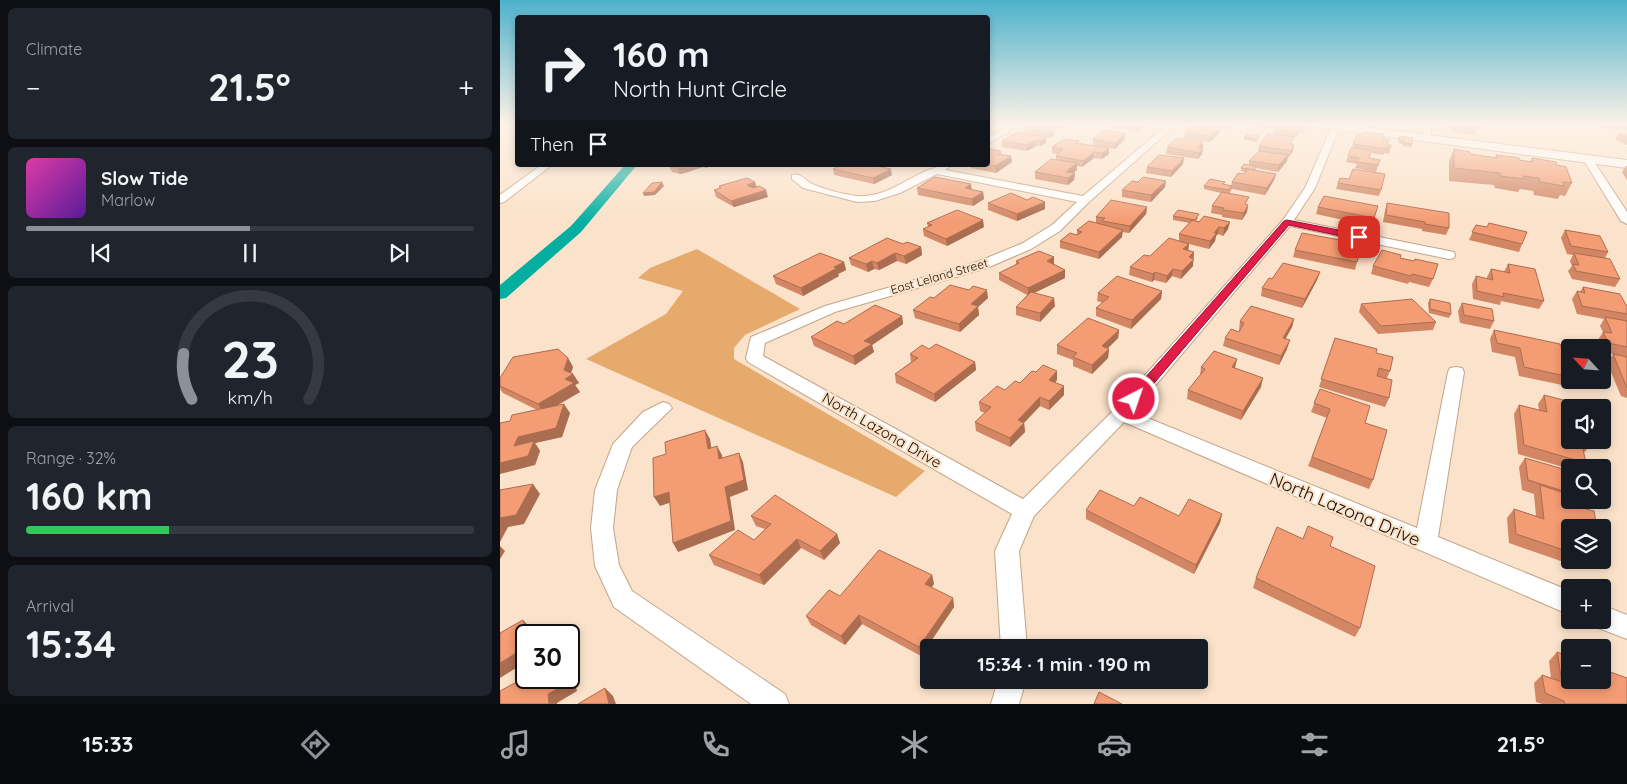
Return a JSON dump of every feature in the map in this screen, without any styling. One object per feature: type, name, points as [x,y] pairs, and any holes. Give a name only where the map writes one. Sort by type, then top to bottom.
[{"type":"street","name":"East Leland Street","points":[[757,340],[830,309],[982,265],[1027,246],[1056,228],[1135,157]]},
{"type":"street","points":[[1013,639],[1007,550],[1024,511],[1121,414],[1287,222],[1310,188],[1323,157]]},
{"type":"street","points":[[1572,157],[1627,164]]},
{"type":"street","points":[[1588,159],[1627,221]]},
{"type":"street","points":[[500,200],[543,167]]},
{"type":"street","points":[[796,177],[807,186],[858,199],[875,198],[896,191],[943,167]]},
{"type":"street","points":[[936,171],[1085,200]]},
{"type":"street","points":[[1287,222],[1449,255]]},
{"type":"street","name":"North Lazona Drive","points":[[757,340],[754,358],[1024,511]]},
{"type":"street","points":[[1426,544],[1456,372]]},
{"type":"street","points":[[663,408],[650,417],[623,444],[606,490],[602,528],[607,566],[623,599],[775,704]]},
{"type":"street","name":"North Lazona Drive","points":[[1121,414],[1561,599]]},
{"type":"street","points":[[1611,621],[1627,627]]},
{"type":"street","points":[[1005,704],[1009,689]]},
{"type":"shaded area","points":[[697,249],[800,309],[745,335],[734,348],[734,359],[925,471],[896,497],[586,359],[666,314],[683,291],[638,278],[650,268]]},
{"type":"building","points":[[990,157],[1010,157],[995,166],[990,165]]},
{"type":"building","points":[[1061,157],[1088,157],[1083,161]]},
{"type":"building","points":[[1157,157],[1184,158],[1172,171],[1147,167]]},
{"type":"building","points":[[1253,157],[1286,157],[1279,165],[1249,161]]},
{"type":"building","points":[[1353,157],[1369,157],[1380,160],[1378,165],[1357,162],[1359,158]]},
{"type":"building","points":[[1454,157],[1510,157],[1533,162],[1532,158],[1556,162],[1557,165],[1566,167],[1572,183],[1563,182],[1564,186],[1540,182],[1539,178],[1523,176],[1524,179],[1500,176],[1500,173],[1454,168]]},
{"type":"building","points":[[1051,159],[1077,163],[1066,172],[1075,173],[1068,178],[1035,172]]},
{"type":"building","points":[[1244,164],[1256,166],[1254,170],[1241,168]]},
{"type":"building","points":[[837,167],[882,167],[891,169],[873,178],[833,169]]},
{"type":"building","points":[[1248,169],[1276,174],[1267,188],[1232,182],[1238,173],[1244,174]]},
{"type":"building","points":[[1353,169],[1385,174],[1381,190],[1338,183],[1340,178],[1349,179]]},
{"type":"building","points":[[935,177],[971,184],[965,188],[983,192],[972,199],[917,188]]},
{"type":"building","points":[[1143,177],[1166,181],[1151,195],[1122,190],[1132,181],[1138,182]]},
{"type":"building","points":[[747,178],[755,182],[747,185],[753,188],[759,186],[766,190],[731,201],[714,190],[721,188],[719,186]]},
{"type":"building","points":[[1210,179],[1225,182],[1223,184],[1232,186],[1229,190],[1204,186]]},
{"type":"building","points":[[662,182],[654,192],[643,193],[652,183]]},
{"type":"building","points":[[1222,192],[1249,197],[1245,204],[1248,205],[1244,213],[1223,210],[1224,208],[1212,206]]},
{"type":"building","points":[[1011,193],[1027,200],[1033,197],[1045,202],[1017,214],[988,203]]},
{"type":"building","points":[[1324,196],[1378,206],[1374,218],[1318,207]]},
{"type":"building","points":[[1111,200],[1147,207],[1130,226],[1102,221],[1105,218],[1096,217]]},
{"type":"building","points":[[1387,203],[1449,213],[1449,228],[1386,215]]},
{"type":"building","points":[[957,210],[983,220],[946,239],[923,229],[932,225],[927,223]]},
{"type":"building","points":[[1178,210],[1199,214],[1195,220],[1173,216]]},
{"type":"building","points":[[1204,216],[1230,222],[1224,228],[1219,227],[1214,233],[1217,233],[1210,241],[1179,234],[1192,220],[1199,222]]},
{"type":"building","points":[[1089,221],[1123,230],[1099,252],[1060,241],[1070,233],[1077,235],[1082,232],[1077,230]]},
{"type":"building","points":[[1489,223],[1527,232],[1522,244],[1472,232],[1476,225],[1487,227]]},
{"type":"building","points":[[1565,230],[1600,236],[1608,252],[1571,246]]},
{"type":"building","points":[[1302,233],[1362,244],[1357,262],[1295,250]]},
{"type":"building","points":[[887,238],[903,244],[907,242],[921,247],[904,256],[895,253],[877,263],[872,261],[866,264],[849,258]]},
{"type":"building","points":[[1169,238],[1189,244],[1183,249],[1194,252],[1189,257],[1194,259],[1182,271],[1173,269],[1167,276],[1130,267],[1144,255],[1150,256]]},
{"type":"building","points":[[1382,250],[1401,255],[1400,258],[1438,264],[1433,279],[1412,274],[1411,276],[1373,266]]},
{"type":"building","points":[[1039,251],[1054,257],[1047,261],[1065,270],[1028,288],[999,273],[1019,263],[1016,261]]},
{"type":"building","points":[[820,253],[844,262],[834,267],[837,268],[801,288],[773,276]]},
{"type":"building","points":[[1574,253],[1610,259],[1620,279],[1576,271],[1573,264],[1579,265]]},
{"type":"building","points":[[1283,263],[1320,272],[1305,299],[1262,288],[1269,278],[1272,279]]},
{"type":"building","points":[[1508,264],[1535,269],[1544,301],[1503,293],[1504,297],[1477,291],[1476,276],[1493,280],[1491,269],[1510,273]]},
{"type":"building","points":[[1117,276],[1162,291],[1132,320],[1096,308],[1109,297],[1098,293]]},
{"type":"building","points":[[950,285],[969,290],[973,286],[987,290],[971,304],[978,306],[959,324],[913,310],[930,297],[934,298]]},
{"type":"building","points":[[1583,287],[1620,294],[1627,305],[1627,314],[1582,306],[1577,291],[1585,293]]},
{"type":"building","points":[[1031,292],[1054,298],[1040,313],[1016,307]]},
{"type":"building","points":[[1412,299],[1436,322],[1381,326],[1361,304]]},
{"type":"building","points":[[1430,299],[1450,303],[1451,314],[1430,309]]},
{"type":"building","points":[[1462,303],[1492,309],[1494,321],[1464,315]]},
{"type":"building","points":[[875,305],[902,316],[864,341],[872,344],[853,356],[811,337],[837,321],[844,324]]},
{"type":"building","points":[[1251,306],[1294,319],[1283,338],[1290,340],[1281,356],[1225,338],[1231,329],[1239,332],[1244,323],[1240,321]]},
{"type":"building","points":[[1605,317],[1627,321],[1627,347],[1611,344],[1611,339],[1606,339],[1603,332],[1612,333]]},
{"type":"building","points":[[1088,318],[1119,330],[1102,346],[1109,349],[1092,365],[1073,357],[1077,353],[1057,345]]},
{"type":"building","points":[[1494,330],[1560,344],[1561,375],[1524,367],[1520,348],[1497,343]]},
{"type":"building","points":[[1335,338],[1377,349],[1376,353],[1393,357],[1390,371],[1379,368],[1377,376],[1392,380],[1389,398],[1321,379]]},
{"type":"building","points":[[936,344],[975,362],[934,394],[895,374],[918,358],[910,354],[922,345],[929,349]]},
{"type":"building","points":[[558,349],[568,358],[564,370],[573,374],[565,379],[574,383],[538,404],[500,386],[500,378],[513,357]]},
{"type":"building","points":[[1214,351],[1237,359],[1232,367],[1263,378],[1243,411],[1188,390],[1205,369],[1201,367]]},
{"type":"building","points":[[1613,354],[1627,357],[1627,388]]},
{"type":"building","points":[[1043,365],[1057,371],[1049,380],[1064,386],[1049,401],[1040,397],[1018,420],[1024,423],[1010,438],[975,422],[991,407],[979,402],[997,386],[1005,390],[1015,381],[1020,383],[1032,371],[1036,372]]},
{"type":"building","points":[[1320,389],[1370,406],[1365,423],[1387,430],[1373,480],[1312,457],[1330,409],[1314,403]]},
{"type":"building","points":[[1544,395],[1561,399],[1561,449],[1583,449],[1585,459],[1572,459],[1524,445],[1519,405],[1547,412]]},
{"type":"building","points":[[564,404],[556,428],[518,437],[514,446],[534,441],[528,456],[500,463],[500,423],[510,421],[512,415]]},
{"type":"building","points":[[705,430],[708,449],[717,446],[719,459],[739,453],[744,480],[725,487],[731,521],[673,543],[669,492],[654,497],[653,458],[666,454],[665,442]]},
{"type":"building","points":[[1525,458],[1561,468],[1561,490],[1528,480]]},
{"type":"building","points":[[533,484],[516,515],[500,518],[500,490]]},
{"type":"building","points":[[1540,485],[1561,492],[1561,509],[1586,509],[1594,511],[1595,519],[1561,519],[1561,549],[1516,534],[1514,509],[1544,519]]},
{"type":"building","points":[[1100,490],[1134,506],[1140,497],[1179,516],[1189,499],[1222,514],[1196,565],[1086,510]]},
{"type":"building","points":[[775,495],[837,534],[820,551],[797,539],[759,575],[709,555],[738,530],[754,540],[771,524],[751,516]]},
{"type":"building","points":[[1308,526],[1333,537],[1330,546],[1375,566],[1360,628],[1256,578],[1277,527],[1303,539]]},
{"type":"building","points":[[879,550],[932,575],[925,584],[953,598],[925,639],[920,639],[919,647],[859,615],[841,636],[806,616],[829,590],[840,596]]},
{"type":"building","points":[[523,620],[524,624],[516,624]]},
{"type":"building","points":[[515,625],[515,654],[500,663],[500,633]]},
{"type":"building","points":[[1557,652],[1561,654],[1561,676]]},
{"type":"building","points":[[1611,672],[1627,678],[1627,704],[1565,704],[1564,701],[1545,693],[1542,675],[1561,682],[1561,689],[1611,689]]},
{"type":"building","points":[[515,683],[515,689],[557,689],[548,694],[549,704],[500,704],[500,691]]},
{"type":"building","points":[[605,688],[609,704],[578,704]]},
{"type":"building","points":[[1099,692],[1122,704],[1094,704]]},
{"type":"waterway","points":[[500,294],[576,229],[629,167]]},
{"type":"route","points":[[1134,399],[1287,222],[1359,237]]}]
